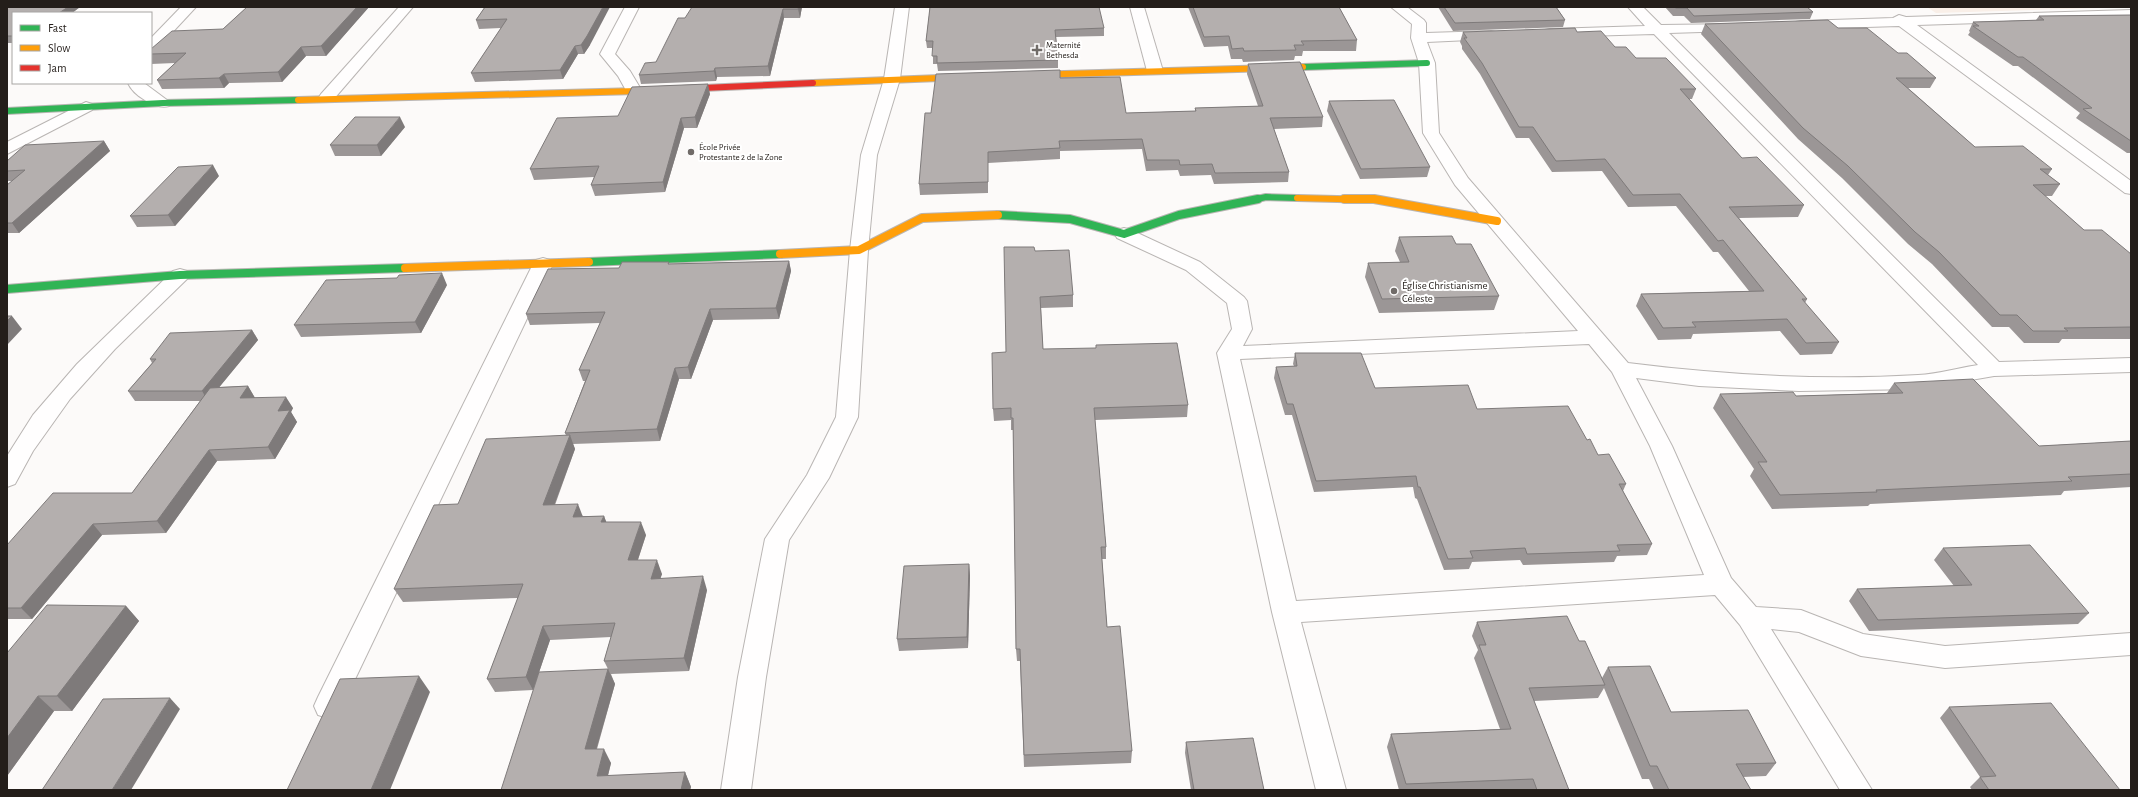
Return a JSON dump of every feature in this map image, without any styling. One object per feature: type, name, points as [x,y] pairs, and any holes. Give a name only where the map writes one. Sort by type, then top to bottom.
[{"type":"street","points":[[152,46],[189,7]]},
{"type":"street","points":[[328,97],[406,7]]},
{"type":"street","points":[[632,7],[608,54],[625,74],[634,91]]},
{"type":"street","points":[[736,790],[752,677],[777,539],[817,478],[847,417],[859,250],[868,155],[892,80],[902,7]]},
{"type":"street","points":[[1137,7],[1155,71]]},
{"type":"street","points":[[1398,7],[1419,23],[1418,38],[1427,63],[1431,133],[1461,181],[1497,221],[1622,369],[1661,446],[1721,584],[1749,617],[1857,790]]},
{"type":"street","points":[[1635,7],[1994,369]]},
{"type":"street","points":[[1882,7],[2131,189]]},
{"type":"street","points":[[1783,25],[1902,22],[2126,12]]},
{"type":"street","points":[[1538,33],[1744,26]]},
{"type":"street","points":[[1418,38],[1506,34]]},
{"type":"street","points":[[1019,76],[1427,63]]},
{"type":"street","points":[[7,111],[328,97],[634,91],[972,77]]},
{"type":"street","points":[[136,84],[138,88],[163,103]]},
{"type":"street","points":[[7,149],[86,107]]},
{"type":"street","points":[[1124,234],[1179,215],[1266,197],[1374,199],[1497,221]]},
{"type":"street","points":[[7,289],[180,275],[544,264],[859,250],[922,218],[985,214],[1070,219],[1124,234],[1193,266],[1237,301],[1242,329],[1228,353],[1285,612],[1331,790]]},
{"type":"street","points":[[319,726],[544,264]]},
{"type":"street","points":[[7,478],[21,448],[81,372],[180,275]]},
{"type":"street","points":[[1228,353],[1593,336]]},
{"type":"street","points":[[1622,369],[1699,380],[1799,384],[1919,382],[1994,369],[2131,365]]},
{"type":"street","points":[[1285,612],[1721,584]]},
{"type":"street","points":[[1749,617],[1801,621],[1861,645],[1945,657],[2131,644]]},
{"type":"shaded area","points":[[1927,7],[2099,7],[2100,8],[1936,13]]},
{"type":"building","points":[[7,7],[68,7],[60,12],[12,12],[12,36],[7,36]]},
{"type":"building","points":[[247,7],[357,7],[321,46],[301,47],[278,72],[224,74],[219,78],[157,80],[186,53],[152,54],[152,48],[172,31],[223,29]]},
{"type":"building","points":[[485,7],[603,7],[581,45],[575,46],[560,70],[471,73],[507,19],[476,20]]},
{"type":"building","points":[[692,7],[799,7],[798,9],[783,9],[768,66],[715,68],[714,71],[639,75],[645,63],[656,62],[678,18],[685,18]]},
{"type":"building","points":[[930,7],[1099,7],[1104,28],[1055,30],[1058,60],[937,63],[937,56],[932,56],[933,41],[926,41]]},
{"type":"building","points":[[1193,7],[1339,7],[1357,40],[1301,41],[1304,45],[1294,45],[1296,50],[1244,51],[1243,48],[1232,49],[1229,36],[1204,37]]},
{"type":"building","points":[[1444,7],[1556,7],[1565,20],[1455,23]]},
{"type":"building","points":[[1674,7],[1807,7],[1813,12],[1694,16],[1687,8]]},
{"type":"building","points":[[2131,15],[2131,141],[2083,109],[2092,108],[2023,57],[2018,57],[1973,26],[1979,26],[1973,22],[2044,20],[2039,16]]},
{"type":"building","points":[[1828,20],[1838,28],[1867,28],[1898,53],[1907,53],[1936,78],[1896,78],[1975,147],[2023,146],[2052,169],[2040,169],[2060,184],[2033,185],[2084,230],[2102,230],[2131,254],[2131,327],[2064,328],[2068,331],[2033,331],[2017,315],[2000,315],[1939,252],[1915,232],[1848,166],[1803,128],[1705,24]]},
{"type":"building","points":[[1575,28],[1577,32],[1601,31],[1615,47],[1626,47],[1636,58],[1666,58],[1696,89],[1680,89],[1742,158],[1757,157],[1804,205],[1729,207],[1807,299],[1802,299],[1839,342],[1806,343],[1787,319],[1692,322],[1696,327],[1663,328],[1641,294],[1764,291],[1723,240],[1718,241],[1680,194],[1633,195],[1605,159],[1556,161],[1533,127],[1519,127],[1482,63],[1464,38],[1467,38],[1463,32]]},
{"type":"building","points":[[1300,62],[1323,117],[1270,118],[1289,172],[1215,173],[1212,164],[1180,165],[1179,160],[1147,160],[1142,139],[1059,141],[1060,148],[988,152],[988,182],[919,184],[925,113],[931,113],[936,74],[1060,70],[1060,78],[1120,77],[1126,113],[1196,111],[1195,108],[1263,106],[1248,64]]},
{"type":"building","points":[[708,84],[695,117],[681,118],[663,182],[591,185],[599,166],[530,169],[557,118],[618,116],[632,87]]},
{"type":"building","points":[[1394,100],[1430,167],[1361,169],[1329,101]]},
{"type":"building","points":[[355,117],[400,117],[377,145],[330,145]]},
{"type":"building","points":[[104,141],[12,223],[7,223],[7,185],[25,170],[7,171],[7,161],[25,145]]},
{"type":"building","points":[[213,165],[168,215],[130,216],[178,167]]},
{"type":"building","points":[[1452,236],[1456,244],[1471,244],[1499,296],[1382,299],[1368,263],[1409,262],[1399,237]]},
{"type":"building","points":[[1004,247],[1034,247],[1035,251],[1069,250],[1073,295],[1040,297],[1043,349],[1096,348],[1096,345],[1177,343],[1188,405],[1094,408],[1106,547],[1101,547],[1107,627],[1120,626],[1132,751],[1024,755],[1020,649],[1016,649],[1013,418],[1011,418],[1011,408],[993,409],[992,353],[1006,352]]},
{"type":"building","points":[[789,261],[776,308],[710,309],[688,367],[675,368],[657,429],[565,433],[590,370],[579,370],[605,312],[526,314],[548,269],[619,268],[622,262],[669,262],[668,264]]},
{"type":"building","points":[[442,273],[415,322],[294,325],[326,280],[397,278],[399,275]]},
{"type":"building","points":[[7,316],[12,316],[7,321]]},
{"type":"building","points":[[252,330],[202,391],[128,391],[156,359],[150,359],[170,333]]},
{"type":"building","points":[[1295,353],[1361,353],[1375,388],[1468,385],[1477,409],[1568,406],[1587,440],[1590,439],[1598,455],[1609,454],[1626,484],[1619,484],[1652,544],[1617,545],[1620,551],[1527,554],[1525,548],[1470,551],[1473,558],[1448,559],[1420,487],[1418,487],[1416,476],[1316,481],[1293,404],[1287,404],[1276,367],[1297,366]]},
{"type":"building","points":[[1973,379],[2039,446],[2131,441],[2131,474],[2068,477],[2072,481],[1876,490],[1877,492],[1780,495],[1758,462],[1767,462],[1720,394],[1793,392],[1796,396],[1903,393],[1894,383]]},
{"type":"building","points":[[248,386],[240,398],[286,397],[278,411],[290,410],[268,447],[209,450],[157,521],[93,524],[21,608],[7,608],[7,545],[53,493],[132,493],[210,388]]},
{"type":"building","points":[[570,435],[543,505],[578,504],[573,517],[604,516],[601,522],[641,522],[628,560],[657,560],[651,579],[703,576],[684,658],[604,661],[615,623],[543,626],[526,677],[487,679],[523,584],[394,589],[434,505],[458,504],[486,439]]},
{"type":"building","points":[[2030,545],[2089,613],[1878,620],[1857,589],[1972,585],[1943,548]]},
{"type":"building","points":[[969,564],[967,637],[897,639],[904,566]]},
{"type":"building","points":[[47,605],[126,606],[57,696],[38,696],[7,738],[7,653]]},
{"type":"building","points":[[1567,616],[1579,641],[1585,641],[1605,685],[1529,688],[1569,790],[1537,790],[1533,779],[1406,784],[1391,734],[1511,729],[1479,645],[1486,645],[1477,622]]},
{"type":"building","points":[[1650,666],[1671,712],[1748,710],[1776,763],[1736,764],[1751,790],[1669,790],[1657,766],[1650,766],[1608,667]]},
{"type":"building","points":[[608,669],[585,749],[604,749],[597,776],[685,772],[681,790],[501,790],[539,672]]},
{"type":"building","points":[[419,676],[371,790],[287,790],[340,679]]},
{"type":"building","points":[[170,698],[112,790],[42,790],[103,699]]},
{"type":"building","points":[[2051,703],[2120,790],[1989,790],[1980,777],[1996,776],[1949,707]]},
{"type":"building","points":[[1253,738],[1264,790],[1194,790],[1186,742]]},
{"type":"traffic: fast","points":[[1303,67],[1427,63]]},
{"type":"traffic: fast","points":[[7,111],[163,103],[298,100]]},
{"type":"traffic: fast","points":[[998,215],[1070,219],[1124,234],[1179,215],[1266,197],[1297,198]]},
{"type":"traffic: fast","points":[[589,262],[780,254]]},
{"type":"traffic: fast","points":[[7,289],[180,275],[405,268]]},
{"type":"traffic: slow","points":[[1030,75],[1303,67]]},
{"type":"traffic: slow","points":[[813,83],[965,77]]},
{"type":"traffic: slow","points":[[298,100],[637,91]]},
{"type":"traffic: slow","points":[[1297,198],[1374,199],[1497,221]]},
{"type":"traffic: slow","points":[[780,254],[859,250],[922,218],[998,215]]},
{"type":"traffic: slow","points":[[405,268],[589,262]]},
{"type":"traffic: jam","points":[[637,91],[813,83]]},
{"type":"place","name":"Maternité Bethesda","points":[[1037,50]]},
{"type":"place","name":"École Privée Protestante 2 de la Zone","points":[[691,152]]},
{"type":"place","name":"Église Christianisme Céleste","points":[[1394,291]]}]
